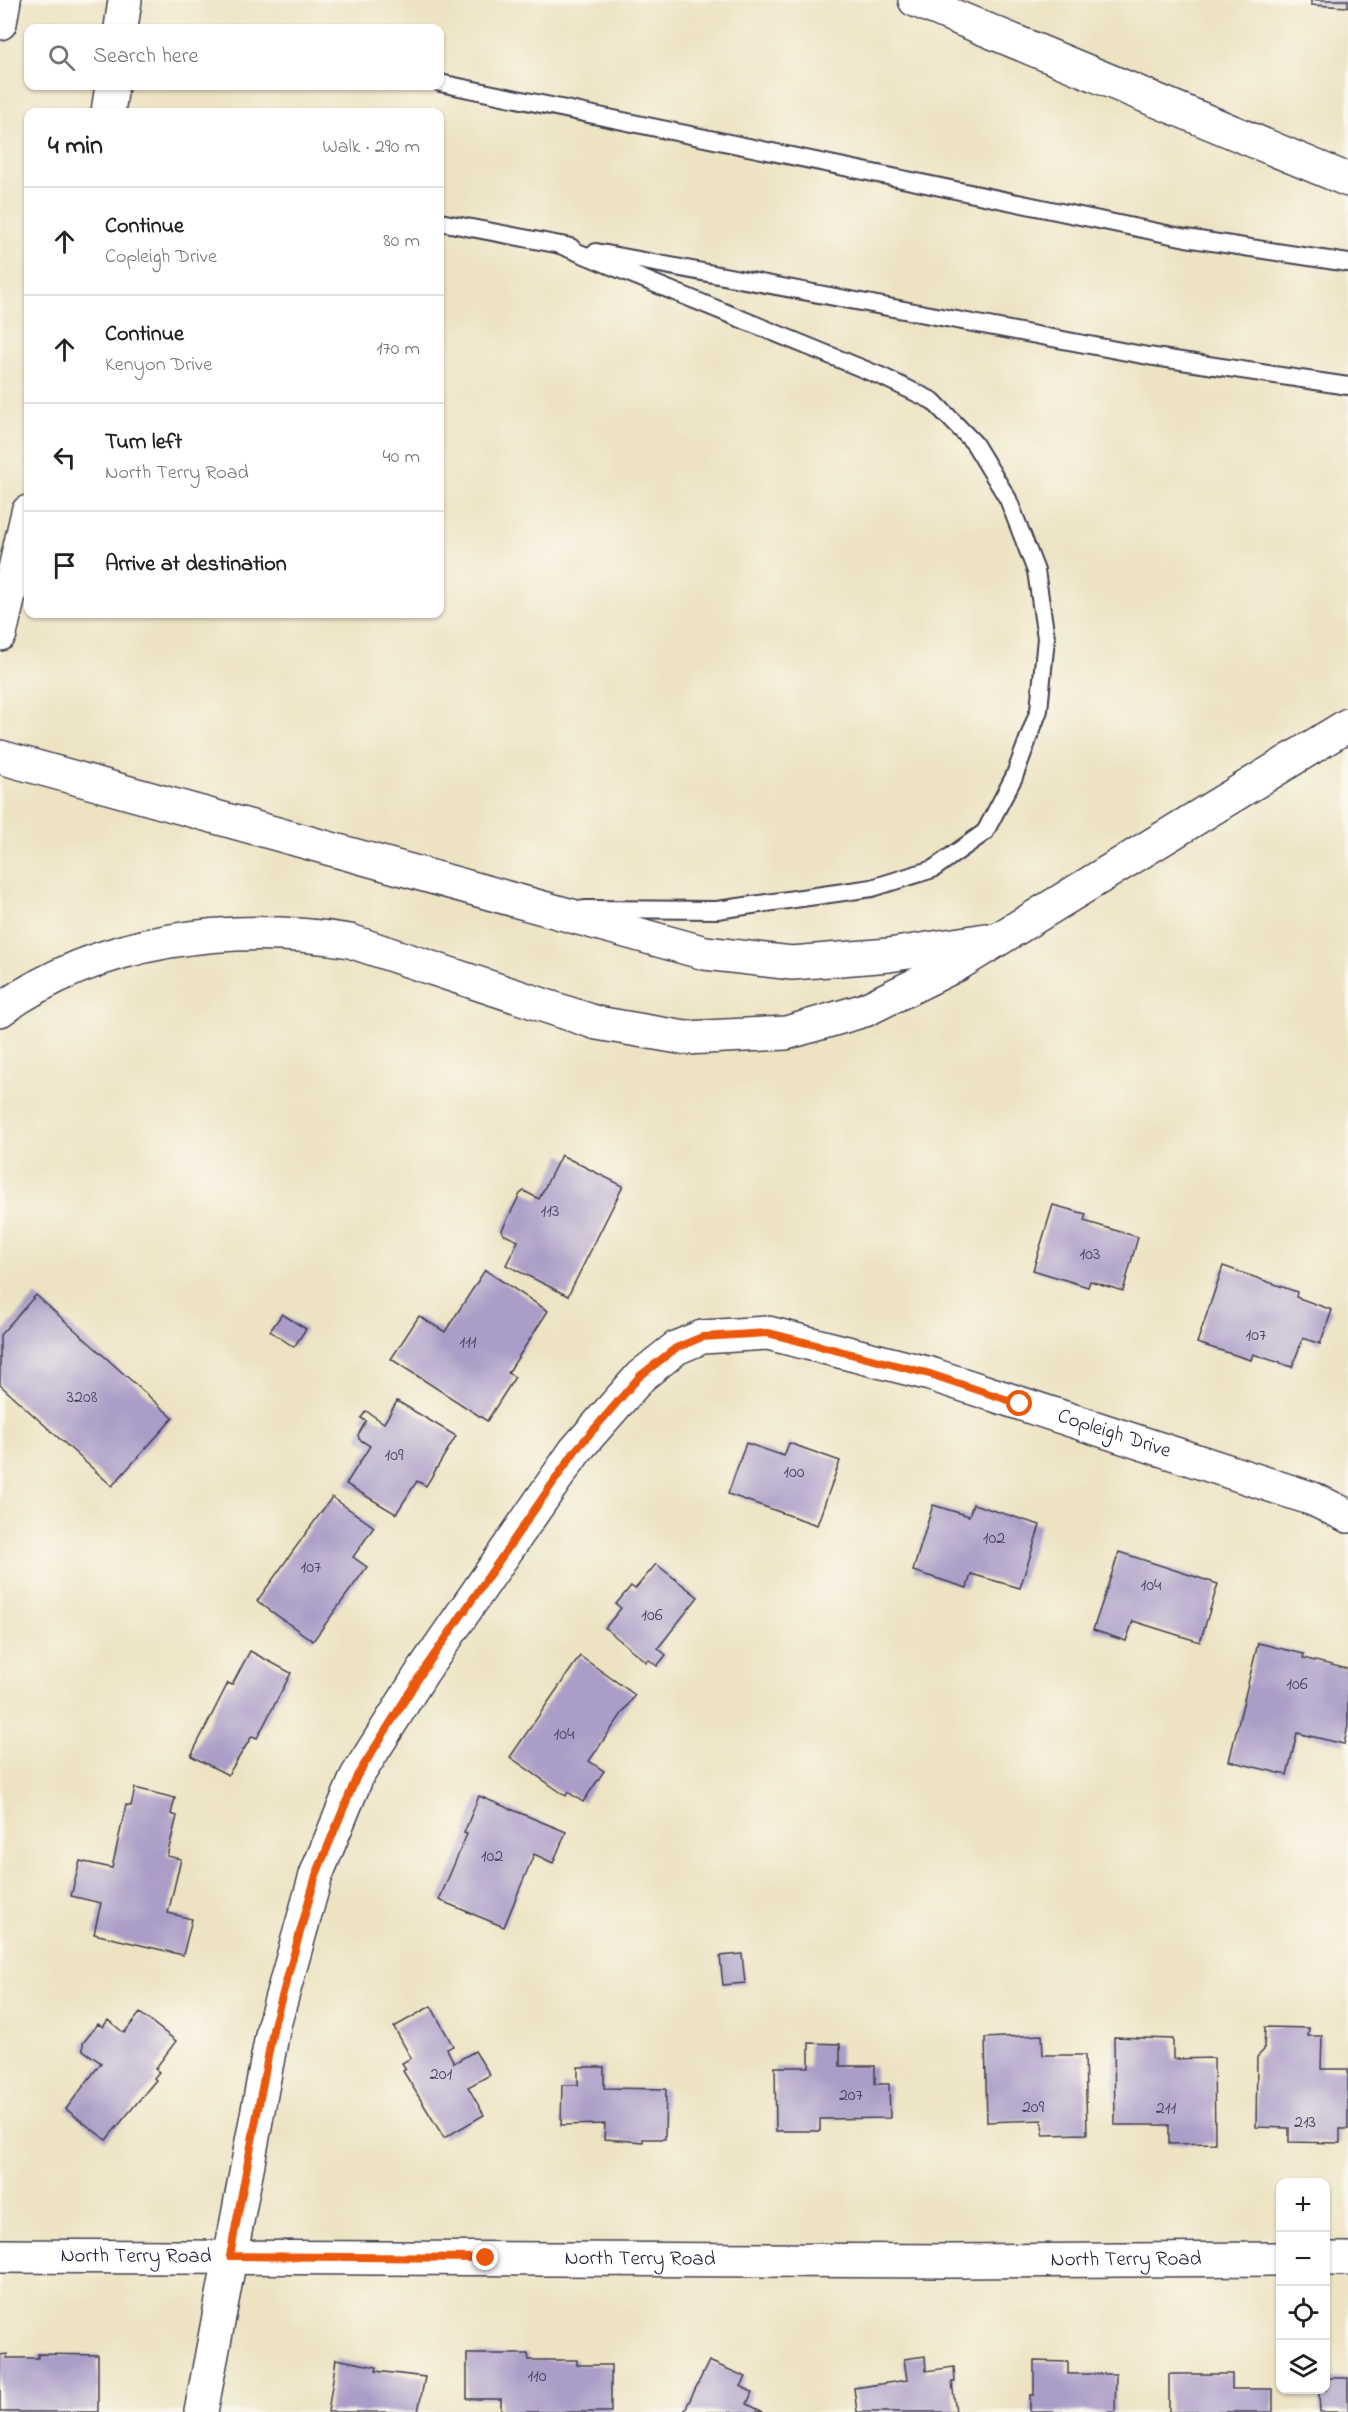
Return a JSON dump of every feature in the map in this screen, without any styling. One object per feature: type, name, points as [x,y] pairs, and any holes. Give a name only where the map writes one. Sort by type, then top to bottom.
[{"type":"main road","points":[[0,23],[4,0]]},
{"type":"main road","points":[[121,24],[125,0]]},
{"type":"main road","points":[[915,0],[1348,180]]},
{"type":"main road","points":[[109,108],[111,90]]},
{"type":"main road","points":[[0,634],[24,529]]},
{"type":"main road","points":[[0,1010],[24,993],[72,970],[163,941],[224,934],[308,934],[350,942],[597,1023],[685,1038],[786,1033],[865,1010],[958,964],[1348,725]]},
{"type":"main road","points":[[0,757],[705,953],[792,963],[890,955],[1002,937]]},
{"type":"main road","name":"Copleigh Drive","points":[[201,2412],[274,2025],[316,1875],[357,1776],[423,1671],[575,1451],[640,1376],[676,1348],[702,1337],[768,1333],[930,1374],[1313,1499],[1348,1516]]},
{"type":"main road","name":"North Terry Road","points":[[0,2256],[952,2261],[1276,2259]]},
{"type":"main road","points":[[1330,2259],[1348,2259]]},
{"type":"lane","points":[[444,84],[1186,238],[1348,263]]},
{"type":"lane","points":[[444,223],[1148,356],[1348,386]]},
{"type":"lane","points":[[545,908],[717,910],[872,888],[933,869],[985,832],[1014,777],[1039,710],[1046,638],[1036,571],[1008,499],[974,443],[933,401],[883,377],[560,245]]},
{"type":"building","points":[[1311,0],[1348,0],[1348,7],[1311,5]]},
{"type":"building","points":[[561,1155],[623,1186],[568,1296],[506,1265],[518,1241],[503,1234],[502,1230],[520,1194],[524,1191],[539,1199]]},
{"type":"building","points":[[1053,1205],[1086,1214],[1084,1221],[1138,1237],[1123,1291],[1090,1281],[1088,1287],[1033,1270]]},
{"type":"building","points":[[1223,1266],[1297,1292],[1296,1297],[1332,1310],[1320,1344],[1303,1338],[1292,1367],[1253,1354],[1251,1360],[1197,1343]]},
{"type":"building","points":[[485,1270],[548,1311],[508,1373],[515,1377],[487,1421],[391,1359],[419,1316],[445,1332]]},
{"type":"building","points":[[36,1295],[173,1418],[112,1486],[0,1385],[0,1335]]},
{"type":"building","points":[[282,1314],[306,1329],[294,1347],[270,1331]]},
{"type":"building","points":[[397,1401],[456,1436],[426,1486],[417,1481],[396,1514],[346,1484],[370,1446],[359,1439],[358,1435],[366,1421],[361,1418],[366,1411],[384,1423]]},
{"type":"building","points":[[746,1443],[784,1456],[789,1443],[840,1461],[817,1525],[728,1494]]},
{"type":"building","points":[[332,1497],[374,1527],[353,1557],[367,1567],[313,1641],[257,1601]]},
{"type":"building","points":[[973,1504],[1040,1525],[1020,1588],[971,1574],[967,1588],[913,1571],[933,1505],[969,1516]]},
{"type":"building","points":[[1119,1552],[1218,1584],[1200,1642],[1133,1621],[1126,1641],[1093,1630]]},
{"type":"building","points":[[656,1564],[698,1597],[658,1648],[666,1655],[657,1666],[648,1659],[646,1662],[605,1628],[621,1608],[616,1604],[631,1586],[635,1589]]},
{"type":"building","points":[[1258,1643],[1304,1654],[1303,1658],[1348,1669],[1348,1726],[1344,1744],[1297,1733],[1287,1775],[1229,1761]]},
{"type":"building","points":[[250,1651],[291,1673],[257,1738],[252,1736],[228,1775],[191,1756],[228,1683],[232,1685]]},
{"type":"building","points":[[580,1656],[635,1695],[589,1761],[604,1771],[583,1802],[568,1792],[566,1796],[510,1757]]},
{"type":"building","points":[[135,1788],[175,1798],[171,1814],[177,1816],[167,1856],[181,1859],[168,1913],[192,1919],[183,1955],[94,1934],[101,1903],[71,1896],[80,1861],[112,1868],[126,1805],[131,1806]]},
{"type":"building","points":[[479,1796],[566,1832],[553,1863],[534,1854],[504,1927],[439,1900],[467,1834],[464,1833]]},
{"type":"building","points":[[742,1954],[745,1983],[723,1985],[720,1956]]},
{"type":"building","points":[[431,2006],[453,2046],[447,2049],[454,2063],[475,2051],[490,2075],[468,2087],[484,2115],[444,2138],[403,2071],[406,2069],[402,2063],[411,2058],[394,2027]]},
{"type":"building","points":[[140,2013],[176,2041],[155,2069],[159,2072],[154,2078],[156,2080],[106,2140],[66,2109],[101,2063],[83,2050],[83,2043],[98,2024],[103,2027],[108,2020],[124,2033]]},
{"type":"building","points":[[1265,2027],[1309,2028],[1308,2036],[1322,2036],[1321,2069],[1348,2069],[1348,2129],[1340,2129],[1340,2143],[1289,2142],[1289,2128],[1256,2127],[1257,2057],[1264,2050]]},
{"type":"building","points":[[1042,2035],[1043,2055],[1085,2055],[1087,2134],[1043,2135],[1042,2120],[987,2122],[985,2038]]},
{"type":"building","points":[[1114,2037],[1173,2039],[1173,2059],[1214,2058],[1215,2143],[1169,2144],[1169,2125],[1115,2125]]},
{"type":"building","points":[[809,2043],[840,2044],[840,2066],[875,2066],[875,2084],[889,2084],[890,2118],[820,2119],[820,2131],[776,2131],[775,2067],[809,2067]]},
{"type":"building","points":[[578,2067],[604,2067],[604,2088],[666,2089],[665,2139],[643,2139],[643,2142],[604,2139],[605,2124],[561,2125],[562,2085],[578,2085]]},
{"type":"building","points":[[7,2354],[7,2358],[38,2358],[38,2354],[98,2355],[98,2412],[0,2412],[0,2355]]},
{"type":"building","points":[[467,2354],[528,2354],[529,2360],[577,2360],[577,2365],[611,2365],[611,2412],[501,2412],[501,2399],[467,2399]]},
{"type":"building","points":[[925,2356],[926,2371],[954,2367],[955,2382],[952,2382],[956,2412],[857,2412],[854,2388],[907,2380],[904,2359]]},
{"type":"building","points":[[336,2359],[377,2367],[376,2371],[425,2377],[418,2412],[328,2412]]},
{"type":"building","points":[[709,2361],[746,2377],[741,2386],[752,2392],[747,2404],[763,2412],[684,2412]]},
{"type":"building","points":[[1034,2361],[1068,2362],[1068,2374],[1116,2374],[1115,2412],[1030,2412],[1030,2395],[1034,2395]]},
{"type":"building","points":[[1169,2374],[1232,2374],[1232,2389],[1273,2389],[1273,2412],[1169,2412]]},
{"type":"building","points":[[1330,2378],[1348,2378],[1348,2412],[1320,2412],[1319,2394],[1330,2394]]},
{"type":"route","points":[[486,2258],[230,2256],[274,2025],[316,1875],[357,1776],[423,1671],[575,1451],[640,1376],[676,1348],[702,1337],[768,1333],[930,1374],[1020,1404]]}]
